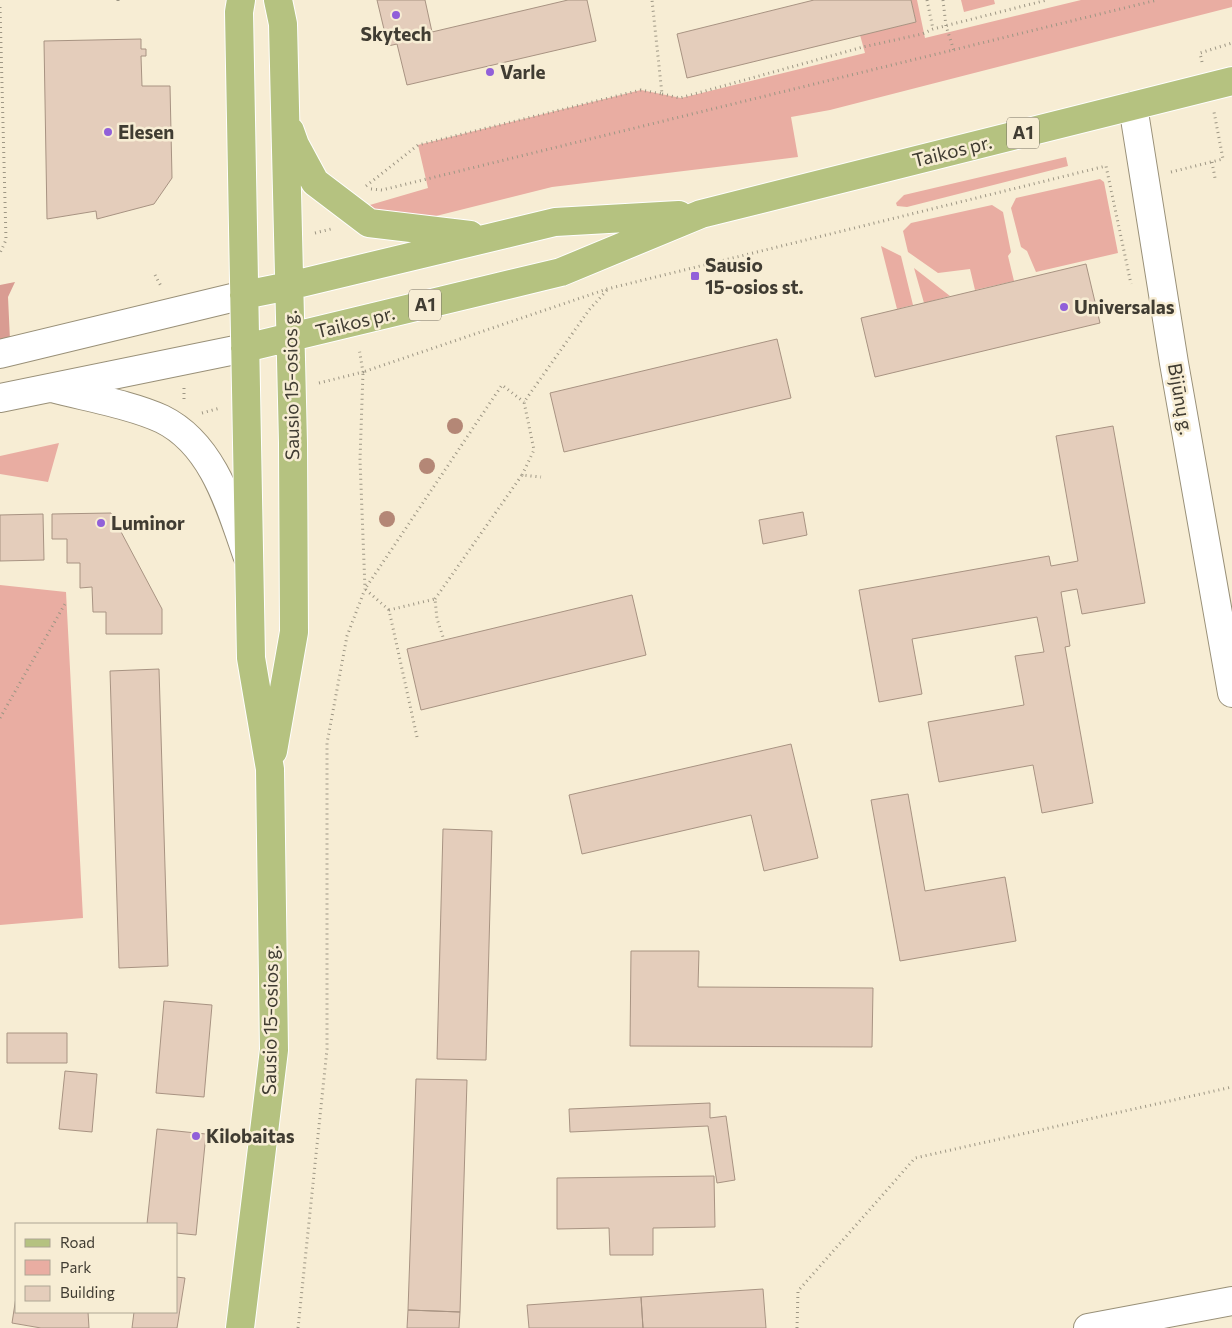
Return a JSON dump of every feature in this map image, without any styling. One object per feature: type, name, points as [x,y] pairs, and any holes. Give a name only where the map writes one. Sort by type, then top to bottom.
[{"type":"main road","name":"Sausio 15-osios g.","points":[[240,1328],[274,1050],[270,769],[250,658],[239,12],[241,0]]},
{"type":"main road","name":"Sausio 15-osios g.","points":[[270,769],[294,632],[283,24],[278,0]]},
{"type":"main road","name":"Taikos pr.","points":[[245,348],[560,272],[701,214],[1232,81]]},
{"type":"main road","points":[[285,118],[295,145],[315,182],[369,223],[489,238]]},
{"type":"main road","name":"Taikos pr.","points":[[244,295],[289,286],[555,222],[701,214]]},
{"type":"street","name":"Bijūnų g.","points":[[1133,106],[1174,363],[1232,693]]},
{"type":"street","name":"Taikos pr.","points":[[0,354],[244,295]]},
{"type":"street","name":"Taikos pr.","points":[[0,398],[245,348]]},
{"type":"street","points":[[52,388],[162,419],[187,436],[208,461],[227,498],[249,560]]},
{"type":"street","points":[[1088,1328],[1232,1301]]},
{"type":"path","points":[[652,0],[662,94]]},
{"type":"path","points":[[927,0],[933,29]]},
{"type":"path","points":[[943,0],[946,26],[954,51]]},
{"type":"path","points":[[1047,0],[933,29],[922,34],[864,47],[680,98],[642,90],[418,145],[364,188],[382,190],[1157,0]]},
{"type":"path","points":[[0,7],[6,240],[0,253]]},
{"type":"path","points":[[1212,162],[1215,178]]},
{"type":"path","points":[[417,737],[389,610],[365,589],[360,460],[363,372],[607,289],[1106,166],[1132,286]]},
{"type":"path","points":[[524,402],[589,310],[607,289]]},
{"type":"path","points":[[298,1328],[327,1049],[327,743],[347,636],[365,589],[502,385],[524,402],[534,450],[522,475],[435,599],[437,618],[444,640]]},
{"type":"path","points":[[522,475],[541,477]]},
{"type":"path","points":[[389,610],[435,599]]},
{"type":"path","points":[[0,718],[66,602]]},
{"type":"path","points":[[797,1328],[798,1291],[915,1158],[1232,1087]]},
{"type":"green space","points":[[911,0],[917,0],[925,38],[1081,0],[1232,0],[1232,7],[830,110],[791,117],[798,157],[552,187],[424,219],[389,216],[363,207],[428,188],[418,145],[641,90],[681,98],[865,53],[860,35],[916,22]]},
{"type":"green space","points":[[961,0],[994,0],[995,4],[964,12]]},
{"type":"green space","points":[[1066,157],[1068,166],[907,207],[897,206],[896,203],[904,195]]},
{"type":"green space","points":[[1100,179],[1104,182],[1118,253],[1036,272],[1027,251],[1021,247],[1011,208],[1016,198]]},
{"type":"green space","points":[[992,205],[1003,212],[1011,252],[1008,256],[1014,281],[975,290],[970,269],[938,273],[908,252],[903,231],[911,223]]},
{"type":"green space","points":[[881,246],[901,256],[913,305],[897,309]]},
{"type":"green space","points":[[914,268],[950,296],[924,303]]},
{"type":"green space","points":[[59,443],[48,482],[0,474],[0,456]]},
{"type":"green space","points":[[0,585],[66,592],[83,918],[0,925]]},
{"type":"shaded area","points":[[15,282],[8,297],[10,340],[0,343],[0,285]]},
{"type":"building","points":[[377,0],[425,0],[432,32],[568,0],[587,0],[596,41],[407,85],[397,44],[388,46]]},
{"type":"building","points":[[814,0],[911,0],[916,22],[687,78],[677,34]]},
{"type":"building","name":"Elesen","points":[[141,39],[141,49],[146,49],[146,56],[141,56],[142,86],[170,86],[172,178],[154,204],[97,219],[96,211],[47,219],[44,41]]},
{"type":"building","points":[[1086,264],[1100,323],[875,377],[861,318]]},
{"type":"building","points":[[777,339],[791,398],[564,452],[550,393]]},
{"type":"building","points":[[1113,426],[1145,603],[1082,614],[1077,589],[1061,592],[1070,646],[1065,647],[1093,803],[1042,813],[1033,765],[939,782],[928,722],[1024,705],[1015,656],[1044,652],[1037,617],[912,639],[922,694],[879,702],[859,590],[1049,556],[1051,566],[1078,561],[1056,436]]},
{"type":"building","points":[[803,512],[807,535],[763,544],[759,520]]},
{"type":"building","points":[[111,513],[162,609],[162,634],[106,634],[106,612],[93,612],[92,587],[80,588],[80,563],[67,563],[67,539],[52,539],[52,514]]},
{"type":"building","points":[[43,514],[44,560],[0,561],[0,515]]},
{"type":"building","points":[[632,595],[646,655],[421,710],[407,649]]},
{"type":"building","points":[[159,669],[168,966],[119,968],[110,671]]},
{"type":"building","points":[[791,744],[818,858],[764,871],[751,815],[582,854],[569,795]]},
{"type":"building","points":[[908,794],[925,891],[1005,877],[1016,941],[900,961],[871,800]]},
{"type":"building","points":[[443,829],[492,831],[486,1060],[437,1059]]},
{"type":"building","points":[[631,951],[699,951],[698,987],[873,988],[872,1047],[630,1046]]},
{"type":"building","points":[[164,1001],[212,1005],[204,1097],[156,1093]]},
{"type":"building","points":[[7,1033],[67,1033],[67,1063],[7,1063]]},
{"type":"building","points":[[65,1071],[97,1074],[92,1132],[59,1129]]},
{"type":"building","points":[[416,1079],[467,1080],[460,1312],[408,1310]]},
{"type":"building","points":[[710,1103],[710,1118],[726,1116],[735,1180],[717,1183],[708,1126],[570,1132],[569,1109]]},
{"type":"building","points":[[157,1129],[206,1134],[196,1235],[178,1233],[178,1223],[147,1223]]},
{"type":"building","points":[[714,1176],[715,1227],[653,1228],[653,1255],[610,1255],[609,1228],[557,1229],[557,1178]]},
{"type":"building","points":[[178,1277],[185,1278],[177,1328],[132,1328],[134,1313],[178,1313]]},
{"type":"building","points":[[763,1289],[766,1328],[643,1328],[641,1297]]},
{"type":"building","points":[[641,1297],[643,1328],[529,1328],[527,1305]]},
{"type":"building","points":[[15,1304],[15,1313],[88,1313],[89,1328],[41,1328],[12,1323]]},
{"type":"building","points":[[408,1310],[460,1312],[459,1328],[407,1328]]},
{"type":"place","name":"Skytech","points":[[396,15]]},
{"type":"place","name":"Varle","points":[[490,72]]},
{"type":"place","name":"Elesen","points":[[108,132]]},
{"type":"place","name":"Sausio 15-osios st.","points":[[695,276]]},
{"type":"place","name":"Universalas","points":[[1064,307]]},
{"type":"place","name":"Luminor","points":[[101,523]]},
{"type":"place","name":"Kilobaitas","points":[[196,1136]]}]
